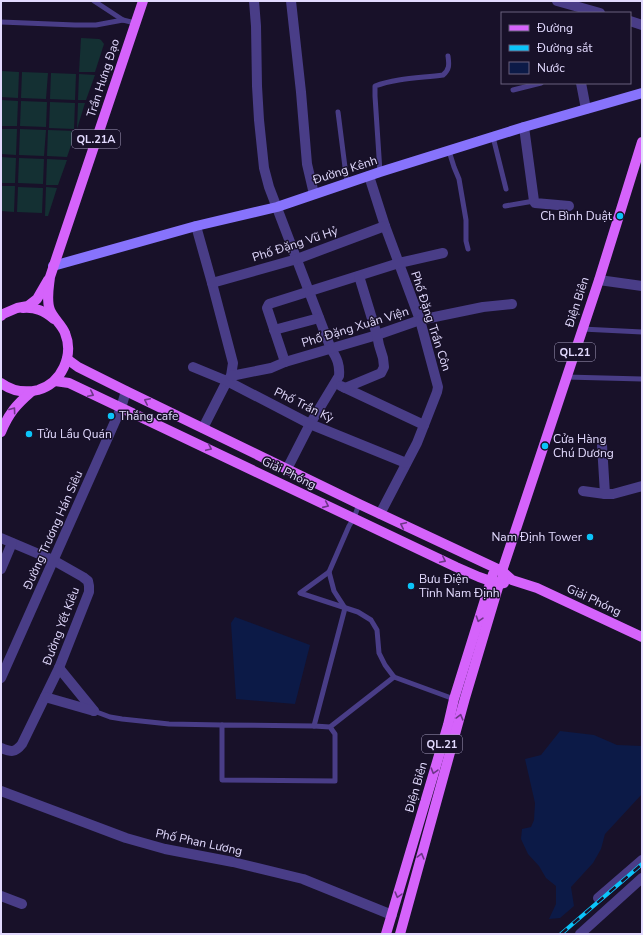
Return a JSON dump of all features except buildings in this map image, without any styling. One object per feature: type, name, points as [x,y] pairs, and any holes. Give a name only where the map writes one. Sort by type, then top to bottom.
[{"type":"main road","name":"Trần Hưng Đạo","points":[[50,277],[143,1]]},
{"type":"main road","name":"Điện Biên","points":[[400,934],[501,566],[639,161],[642,142]]},
{"type":"main road","points":[[1,316],[17,308],[28,306],[37,299],[50,277]]},
{"type":"main road","points":[[1,432],[10,413],[18,402],[31,392],[44,388],[55,381],[64,369],[67,359],[68,346],[65,332],[50,310],[48,300],[50,277]]},
{"type":"main road","points":[[17,308],[32,308],[47,312],[58,321]]},
{"type":"main road","name":"Giải Phóng","points":[[67,359],[78,367],[126,391],[359,504],[501,566],[512,580],[537,588],[642,637]]},
{"type":"main road","name":"Giải Phóng","points":[[55,381],[69,383],[317,501],[456,566],[496,583]]},
{"type":"main road","points":[[1,383],[18,391],[31,392]]},
{"type":"main road","points":[[496,583],[512,580]]},
{"type":"main road","name":"Điện Biên","points":[[386,934],[448,725],[454,699],[496,583]]},
{"type":"street","points":[[254,1],[259,120],[264,168],[269,187],[339,368],[339,376],[310,424],[287,469]]},
{"type":"street","points":[[291,1],[307,164],[314,194]]},
{"type":"street","points":[[559,1],[597,12]]},
{"type":"street","points":[[631,21],[642,25]]},
{"type":"street","points":[[581,84],[586,109]]},
{"type":"street","name":"Đường Kênh","points":[[53,266],[196,226],[277,207],[380,172],[642,92]]},
{"type":"street","points":[[524,127],[534,201],[536,203],[569,206]]},
{"type":"street","name":"Phố Đặng Trần Côn","points":[[369,176],[385,226],[420,320],[438,384],[437,392],[417,443],[380,514]]},
{"type":"street","points":[[196,226],[233,363],[229,378],[203,428]]},
{"type":"street","name":"Phố Đặng Vũ Hỷ","points":[[212,283],[297,259],[385,226]]},
{"type":"street","points":[[285,362],[267,308],[269,304],[399,263],[443,253]]},
{"type":"street","points":[[345,388],[381,373],[384,367],[384,358],[359,276]]},
{"type":"street","points":[[598,280],[642,286]]},
{"type":"street","name":"Phố Đặng Xuân Viện","points":[[229,378],[271,368],[285,362],[377,335],[420,320],[469,310],[512,304]]},
{"type":"street","points":[[274,330],[319,318]]},
{"type":"street","name":"Phố Trần Kỳ","points":[[193,367],[229,378],[310,424],[406,463]]},
{"type":"street","points":[[334,383],[424,425]]},
{"type":"street","name":"Đường Trương Hán Siêu","points":[[1,678],[122,408],[126,391]]},
{"type":"street","points":[[602,445],[605,494]]},
{"type":"street","points":[[584,491],[613,494],[642,486]]},
{"type":"street","name":"Đường Yết Kiêu","points":[[1,538],[53,560],[83,577],[88,581],[89,586],[89,592],[59,668],[22,744],[19,748],[10,752],[1,748]]},
{"type":"street","points":[[1,569],[12,543]]},
{"type":"street","points":[[59,668],[94,711]]},
{"type":"street","points":[[45,697],[94,711]]},
{"type":"street","name":"Phố Phan Lương","points":[[1,790],[126,838],[165,850],[233,862],[303,879],[392,915]]},
{"type":"street","points":[[598,898],[642,860]]},
{"type":"street","points":[[580,934],[642,878]]},
{"type":"street","points":[[1,896],[22,904]]},
{"type":"lane","points":[[94,1],[123,20],[135,23]]},
{"type":"lane","points":[[1,22],[96,25],[123,20]]},
{"type":"lane","points":[[380,172],[375,86],[400,80],[443,75],[447,72],[450,66],[448,56]]},
{"type":"lane","points":[[513,90],[528,85]]},
{"type":"lane","points":[[338,112],[347,183]]},
{"type":"lane","points":[[493,137],[506,189]]},
{"type":"lane","points":[[449,151],[459,179],[466,220],[466,241],[468,249]]},
{"type":"lane","points":[[505,206],[534,201]]},
{"type":"lane","points":[[582,329],[642,332]]},
{"type":"lane","points":[[566,377],[642,379]]},
{"type":"lane","points":[[359,504],[329,572],[300,593],[358,612],[371,620],[377,630],[379,653],[385,665],[394,677],[454,699]]},
{"type":"lane","points":[[314,726],[344,608],[334,591],[329,572]]},
{"type":"lane","points":[[94,711],[110,717],[169,724],[330,727],[394,677]]},
{"type":"lane","points":[[222,725],[222,780],[335,781],[335,734],[330,727]]},
{"type":"green space","points":[[81,38],[99,39],[104,44],[95,72],[79,72]]},
{"type":"green space","points":[[1,71],[19,72],[18,98],[1,97]]},
{"type":"green space","points":[[22,72],[48,73],[46,99],[21,98]]},
{"type":"green space","points":[[51,73],[76,74],[75,100],[50,99]]},
{"type":"green space","points":[[79,74],[95,75],[86,100],[78,100]]},
{"type":"green space","points":[[1,100],[18,101],[17,126],[1,126]]},
{"type":"green space","points":[[21,101],[47,102],[46,127],[20,126]]},
{"type":"green space","points":[[50,102],[75,103],[74,129],[49,128]]},
{"type":"green space","points":[[78,103],[85,103],[77,129]]},
{"type":"green space","points":[[1,129],[17,129],[16,155],[1,154]]},
{"type":"green space","points":[[20,129],[46,130],[44,156],[19,155]]},
{"type":"green space","points":[[48,130],[76,131],[67,157],[47,156]]},
{"type":"green space","points":[[1,157],[16,158],[15,183],[1,183]]},
{"type":"green space","points":[[19,158],[44,159],[43,184],[18,183]]},
{"type":"green space","points":[[47,159],[67,160],[58,185],[46,185]]},
{"type":"green space","points":[[1,186],[15,186],[14,212],[1,211]]},
{"type":"green space","points":[[18,187],[43,188],[42,213],[17,212]]},
{"type":"green space","points":[[46,187],[57,188],[48,216],[45,216]]},
{"type":"water","points":[[235,617],[310,645],[295,704],[236,699],[231,623]]},
{"type":"water","points":[[560,731],[594,735],[617,745],[642,746],[642,794],[605,834],[601,849],[593,863],[571,887],[574,906],[560,918],[549,919],[556,904],[556,886],[546,878],[539,866],[528,854],[521,839],[522,829],[531,827],[534,820],[535,803],[525,759],[541,755]]},
{"type":"railway","points":[[561,934],[642,864]]},
{"type":"place","name":"Ch Bình Duật","points":[[620,216]]},
{"type":"place","name":"Thắng cafe","points":[[111,416]]},
{"type":"place","name":"Tửu Lầu Quán","points":[[29,434]]},
{"type":"place","name":"Cửa Hàng Chú Dương","points":[[545,446]]},
{"type":"place","name":"Nam Định Tower","points":[[590,537]]},
{"type":"place","name":"Bưu Điện Tỉnh Nam Định","points":[[411,586]]}]
